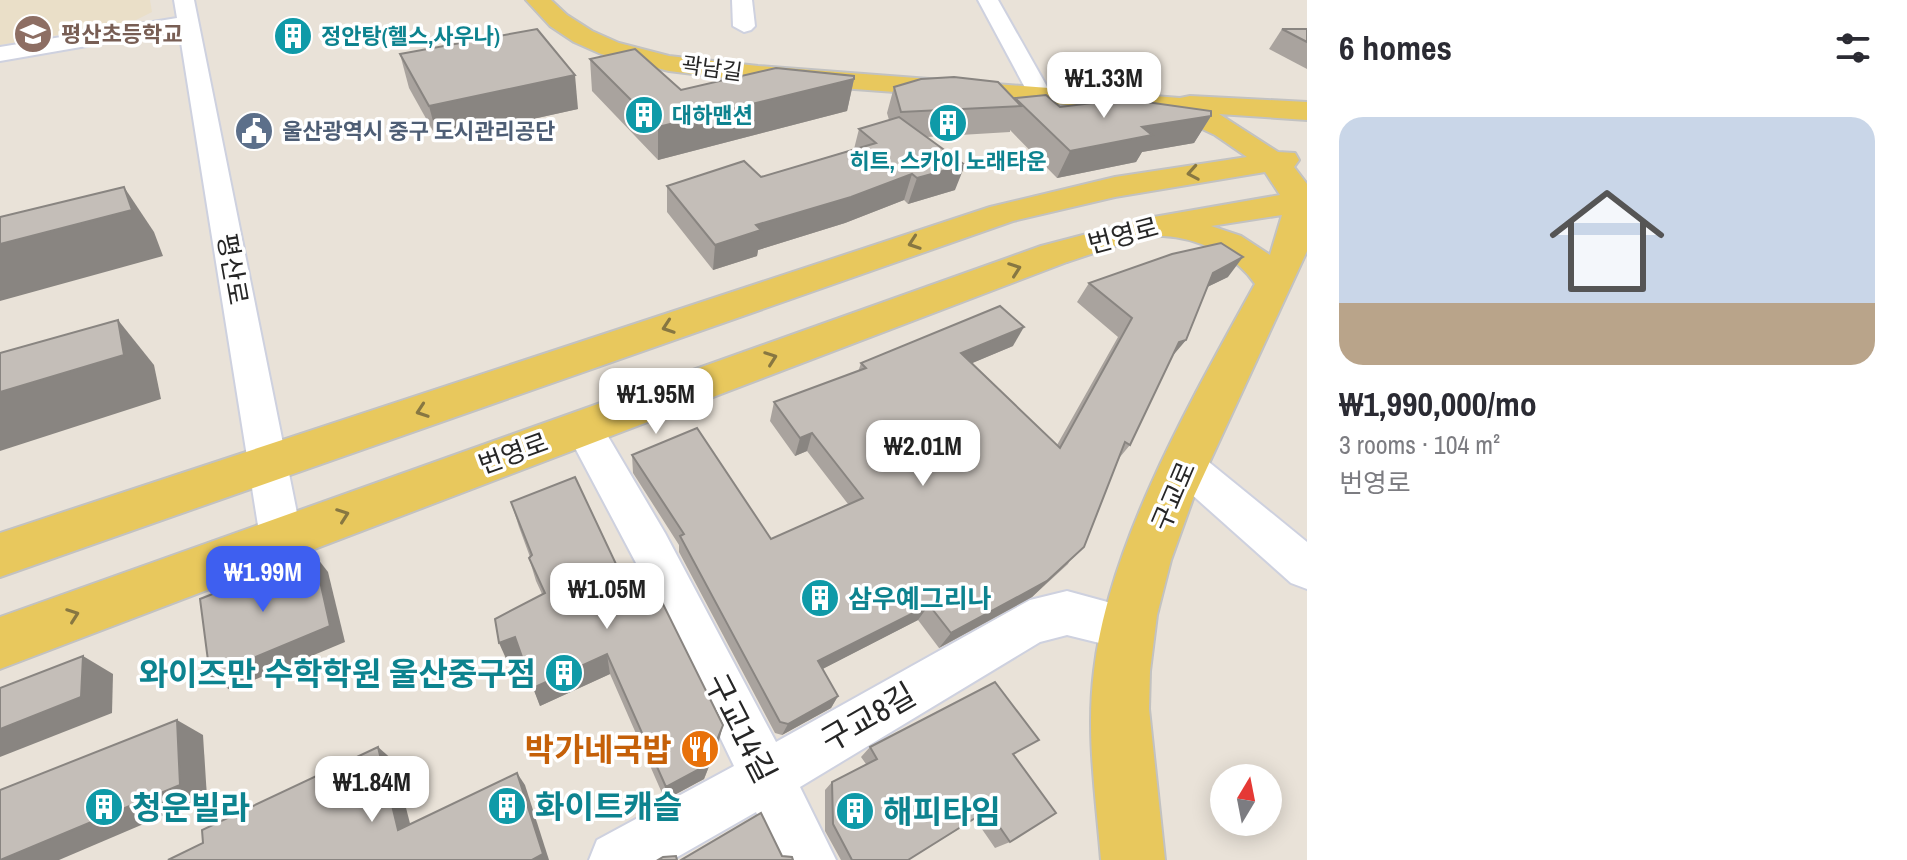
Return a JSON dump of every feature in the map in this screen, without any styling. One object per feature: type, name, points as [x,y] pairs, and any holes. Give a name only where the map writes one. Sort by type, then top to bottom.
[{"type":"main road","name":"곽남길","points":[[538,0],[571,31],[593,41],[691,66],[758,74],[1149,101],[1189,109],[1288,159]]},
{"type":"main road","points":[[1149,101],[1307,111]]},
{"type":"main road","name":"번영로","points":[[0,555],[1002,214],[1115,187],[1288,159]]},
{"type":"main road","points":[[1288,159],[1284,174],[1304,205]]},
{"type":"main road","name":"번영로","points":[[0,643],[1054,254],[1111,235],[1156,225],[1304,205]]},
{"type":"main road","name":"구교로","points":[[1133,860],[1120,708],[1128,628],[1146,560],[1185,465],[1292,244],[1304,205]]},
{"type":"main road","points":[[1156,225],[1198,234],[1234,247],[1260,264],[1273,283]]},
{"type":"street","points":[[742,0],[744,26]]},
{"type":"street","points":[[988,0],[1038,92]]},
{"type":"street","points":[[0,54],[186,11]]},
{"type":"street","name":"평산로","points":[[186,11],[281,538]]},
{"type":"street","name":"구교14길","points":[[583,427],[650,547],[808,860]]},
{"type":"street","points":[[1185,465],[1307,569]]},
{"type":"street","name":"구교8길","points":[[617,860],[765,778],[1030,622],[1067,613],[1128,628]]},
{"type":"shaded area","name":"평산초등학교","points":[[0,0],[150,0],[152,12],[132,22],[0,45]]},
{"type":"building","points":[[537,29],[575,75],[429,106],[400,54]]},
{"type":"building","points":[[1282,29],[1307,29],[1307,42]]},
{"type":"building","points":[[635,49],[681,90],[776,68],[854,76],[854,79],[658,127],[590,59]]},
{"type":"building","points":[[954,77],[998,82],[1021,106],[901,112],[894,87],[921,79]]},
{"type":"building","points":[[1046,95],[1060,107],[1125,99],[1211,111],[1211,116],[1142,127],[1152,135],[1070,151],[1015,98]]},
{"type":"building","points":[[899,117],[965,165],[917,178],[912,174],[851,197],[756,225],[761,230],[715,245],[667,186],[744,161],[761,177],[876,143],[859,129]]},
{"type":"building","points":[[124,187],[132,210],[0,244],[0,217]]},
{"type":"building","points":[[1221,243],[1243,257],[1213,273],[1186,340],[1179,342],[1130,445],[1125,442],[1084,547],[1047,581],[951,633],[929,605],[818,661],[838,696],[788,724],[780,722],[680,536],[684,534],[632,455],[697,428],[771,539],[863,498],[812,433],[800,438],[774,402],[866,368],[861,363],[1000,306],[1024,327],[961,353],[1060,448],[1132,318],[1089,283],[1172,254]]},
{"type":"building","points":[[118,320],[124,355],[0,392],[0,353]]},
{"type":"building","points":[[575,477],[639,613],[662,602],[723,725],[707,765],[666,787],[607,654],[533,688],[515,637],[499,643],[495,619],[545,593],[529,558],[532,555],[511,502]]},
{"type":"building","points":[[314,554],[330,626],[210,676],[200,599]]},
{"type":"building","points":[[83,656],[81,697],[0,729],[0,688]]},
{"type":"building","points":[[995,682],[1039,740],[1013,754],[1056,813],[1010,842],[988,810],[908,860],[852,860],[833,824],[832,782],[877,759],[870,747]]},
{"type":"building","points":[[177,720],[180,785],[0,860],[0,790]]},
{"type":"building","points":[[378,747],[398,830],[517,773],[543,854],[532,860],[168,860],[203,843],[202,830]]},
{"type":"building","points":[[761,813],[782,856],[792,857],[793,860],[681,860]]},
{"type":"building","points":[[676,856],[677,860],[658,860],[663,857]]},
{"type":"place","name":"평산초등학교","points":[[33,34]]},
{"type":"place","name":"정안탕(헬스,사우나)","points":[[293,36]]},
{"type":"place","name":"대하맨션","points":[[644,115]]},
{"type":"place","name":"히트, 스카이 노래타운","points":[[948,123]]},
{"type":"place","name":"울산광역시 중구 도시관리공단","points":[[254,131]]},
{"type":"place","name":"삼우예그리나","points":[[820,598]]},
{"type":"place","name":"와이즈만 수학학원 울산중구점","points":[[564,673]]},
{"type":"place","name":"박가네국밥","points":[[700,749]]},
{"type":"place","name":"화이트캐슬","points":[[507,806]]},
{"type":"place","name":"청운빌라","points":[[104,807]]},
{"type":"place","name":"해피타임","points":[[855,811]]}]
